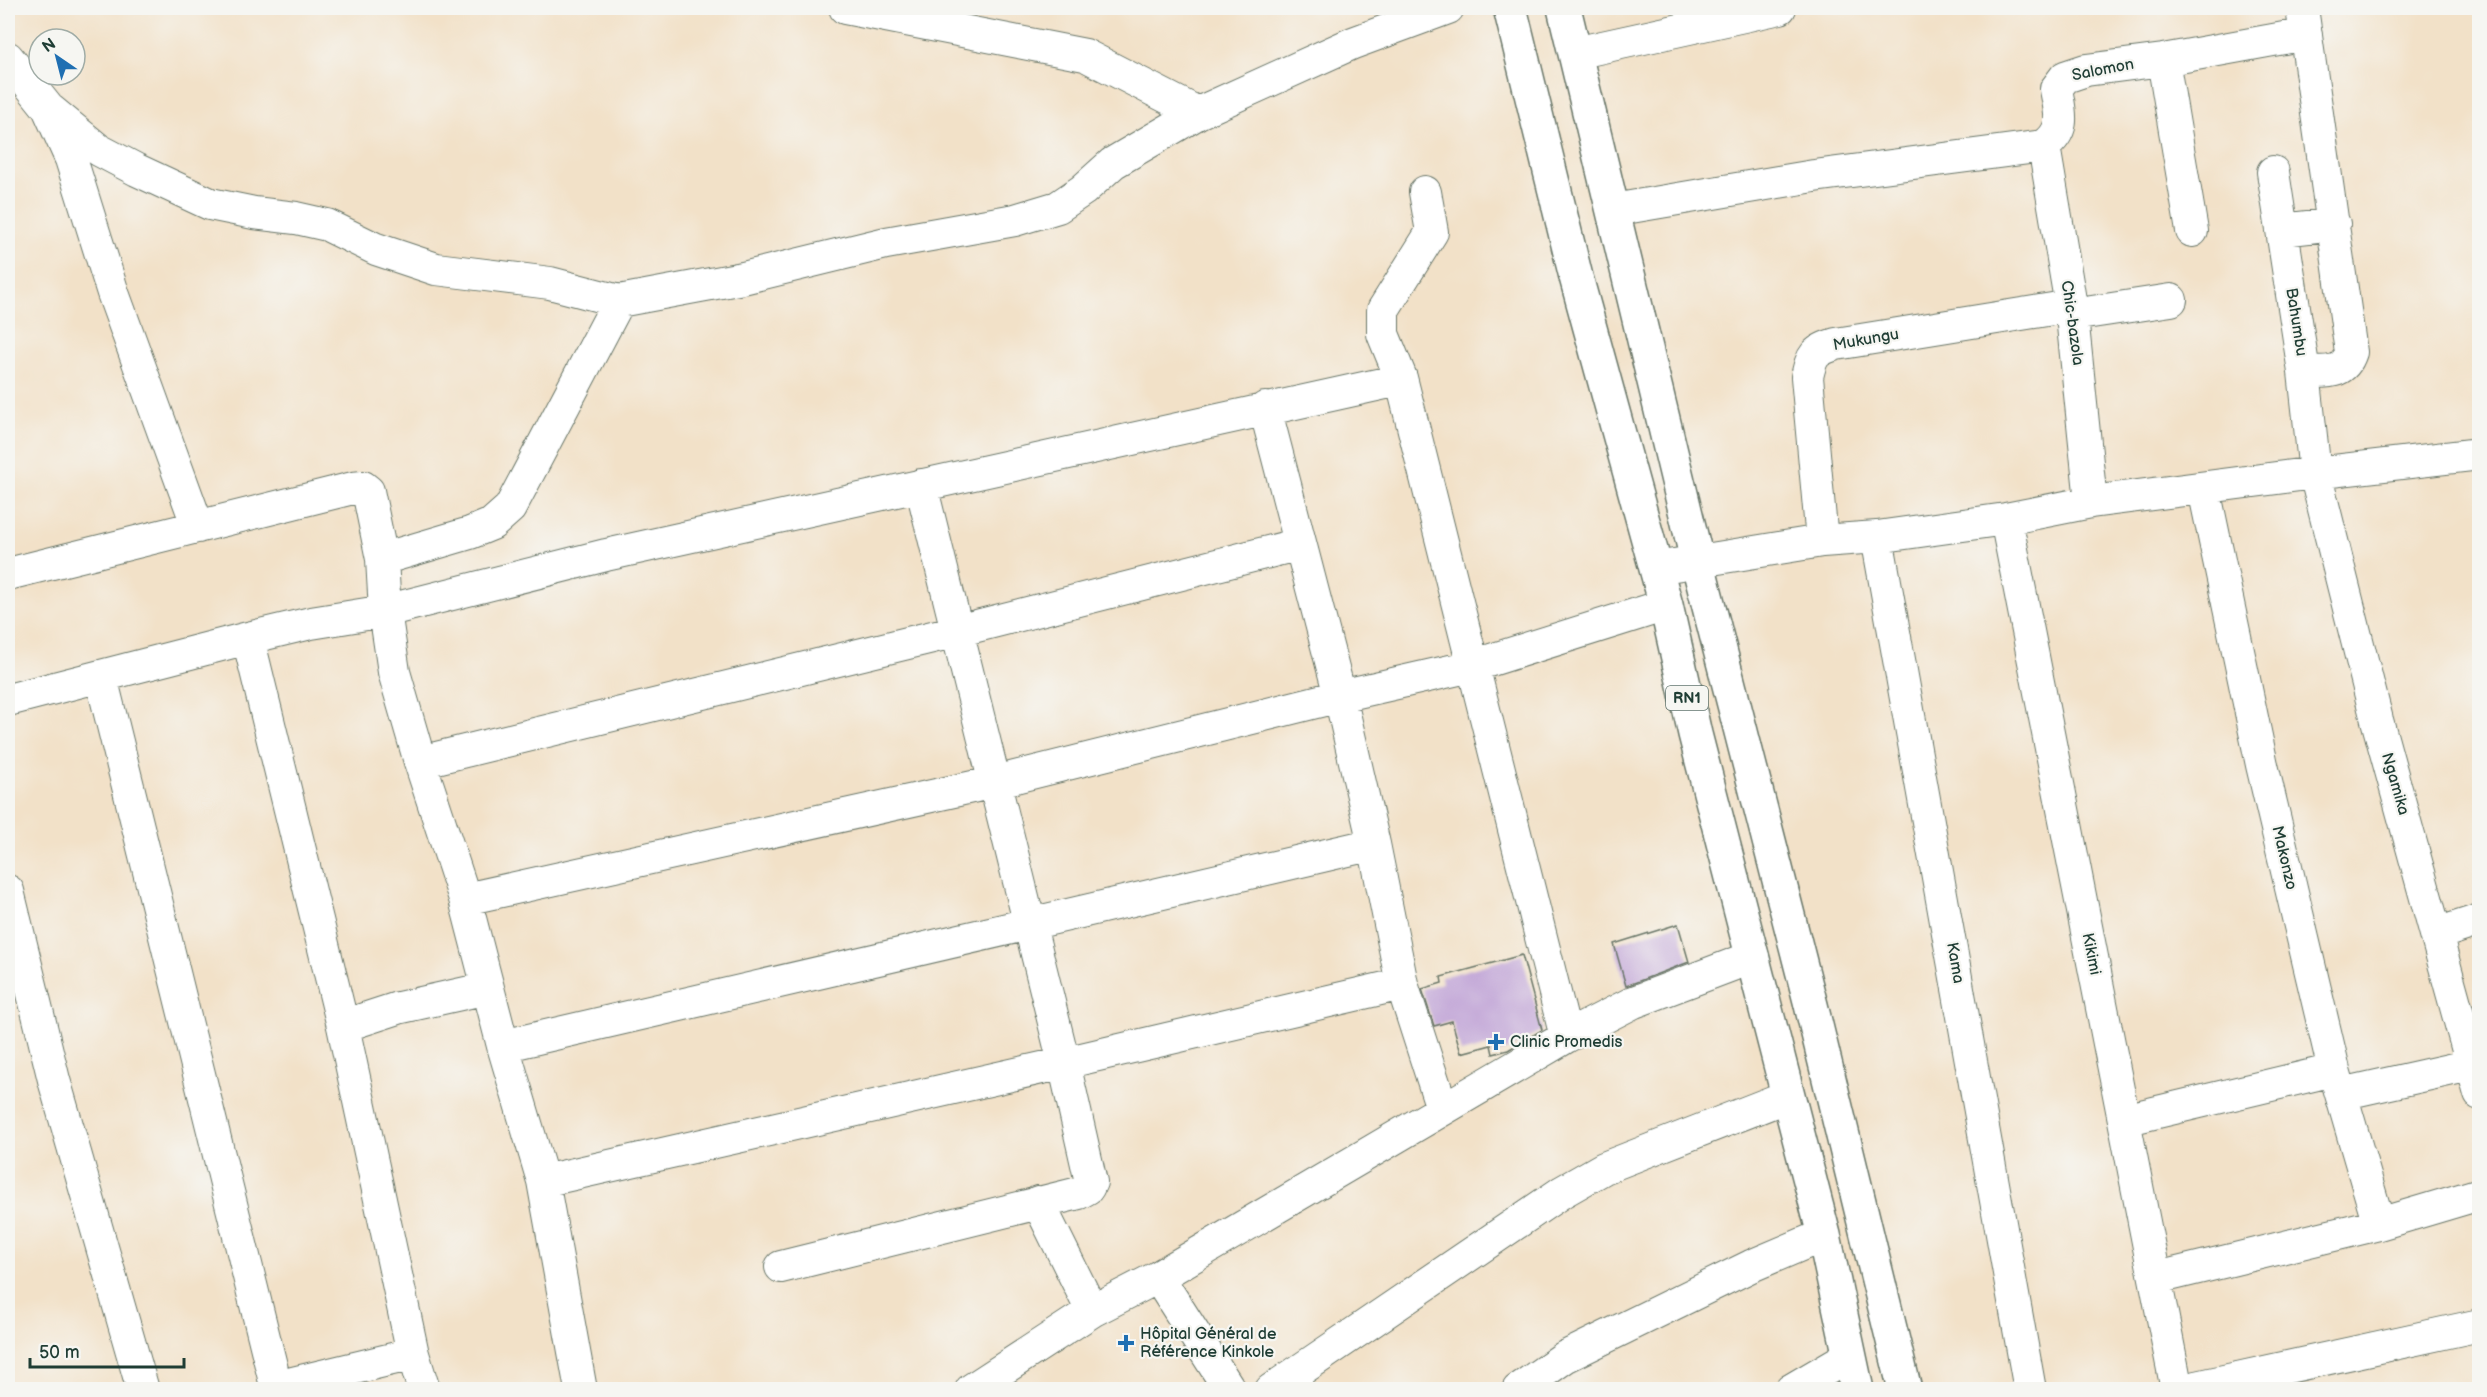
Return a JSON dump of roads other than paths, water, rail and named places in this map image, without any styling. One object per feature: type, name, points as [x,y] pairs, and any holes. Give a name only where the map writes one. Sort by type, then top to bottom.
[{"type":"highway","name":"RN1","points":[[1510,8],[1576,277],[1666,605],[1695,734],[1824,1235],[1857,1389]]},
{"type":"highway","name":"RN1","points":[[1563,8],[1697,560],[1811,1005],[1905,1389]]},
{"type":"street","points":[[846,8],[1055,51],[1086,55],[1198,113]]},
{"type":"street","points":[[8,58],[48,108],[99,150],[210,204],[327,225],[376,249],[436,269],[550,283],[619,301],[743,278],[886,243],[1015,220],[1058,207],[1083,190],[1113,164],[1198,113],[1353,44],[1448,8]]},
{"type":"street","points":[[1575,53],[1780,8]]},
{"type":"street","points":[[2304,21],[2350,351],[2348,362],[2337,371],[2304,372]]},
{"type":"street","name":"Salomon","points":[[2044,146],[2053,140],[2060,128],[2056,88],[2065,77],[2086,70],[2163,60],[2304,21]]},
{"type":"street","points":[[2163,60],[2192,231]]},
{"type":"street","points":[[48,108],[71,159],[113,293],[198,527]]},
{"type":"street","points":[[1613,210],[1814,176],[2044,146]]},
{"type":"street","name":"Chic-bazola","points":[[2044,146],[2071,311],[2091,502]]},
{"type":"street","name":"Bahumbu","points":[[2272,172],[2304,372],[2315,473]]},
{"type":"street","points":[[1425,192],[1432,232],[1383,310],[1383,334],[1401,378],[1566,1037]]},
{"type":"street","points":[[2282,230],[2334,224]]},
{"type":"street","points":[[2071,311],[2171,300]]},
{"type":"street","points":[[382,559],[470,533],[492,524],[510,508],[619,301]]},
{"type":"street","name":"Mukungu","points":[[1822,541],[1807,377],[1812,358],[1821,349],[1836,344],[2071,311]]},
{"type":"street","points":[[8,700],[311,623],[385,610],[606,555],[1401,378]]},
{"type":"street","points":[[1265,408],[1340,696],[1374,844],[1402,984],[1442,1108]]},
{"type":"street","points":[[1656,568],[1822,541],[1877,537],[2006,519],[2091,502],[2480,454]]},
{"type":"street","name":"Ngamika","points":[[2315,473],[2378,720],[2477,1074]]},
{"type":"street","points":[[781,1267],[1079,1193],[1088,1188],[1090,1182],[1064,1064],[921,485]]},
{"type":"street","points":[[8,573],[353,488],[363,488],[368,491],[372,499],[382,559],[385,610],[393,672],[465,898],[503,1046],[543,1181],[582,1389]]},
{"type":"street","name":"Makonzo","points":[[2204,489],[2262,765],[2337,1082],[2379,1224]]},
{"type":"street","name":"Kikimi","points":[[2006,519],[2177,1389]]},
{"type":"street","name":"Kama","points":[[1877,537],[2030,1389]]},
{"type":"street","points":[[420,762],[957,631],[1300,544]]},
{"type":"street","points":[[465,898],[995,782],[1340,696],[1472,666],[1666,605]]},
{"type":"street","points":[[248,638],[343,1026],[413,1354],[424,1389]]},
{"type":"street","points":[[101,677],[276,1388],[413,1354]]},
{"type":"street","points":[[503,1046],[1374,844]]},
{"type":"street","points":[[8,891],[54,1080],[143,1389]]},
{"type":"street","points":[[2438,934],[2480,920]]},
{"type":"street","points":[[971,1389],[1092,1311],[1158,1276],[1566,1037],[1634,1002],[1752,957]]},
{"type":"street","points":[[543,1181],[1064,1064],[1402,984]]},
{"type":"street","points":[[343,1026],[398,1008],[488,988]]},
{"type":"street","points":[[2124,1120],[2337,1082],[2477,1074]]},
{"type":"street","points":[[1271,1389],[1562,1192],[1604,1168],[1788,1096]]},
{"type":"street","points":[[2157,1278],[2379,1224],[2480,1194]]},
{"type":"street","points":[[1038,1202],[1092,1311]]},
{"type":"street","points":[[1518,1389],[1565,1357],[1751,1266],[1824,1235]]},
{"type":"street","points":[[1158,1276],[1230,1389]]},
{"type":"street","points":[[2182,1389],[2480,1325]]},
{"type":"street","points":[[1791,1389],[1849,1356]]},
{"type":"place","name":"Clinic Promedis","points":[[1496,1042]]},
{"type":"place","name":"Hôpital Général de Référence Kinkole","points":[[1126,1343]]}]
